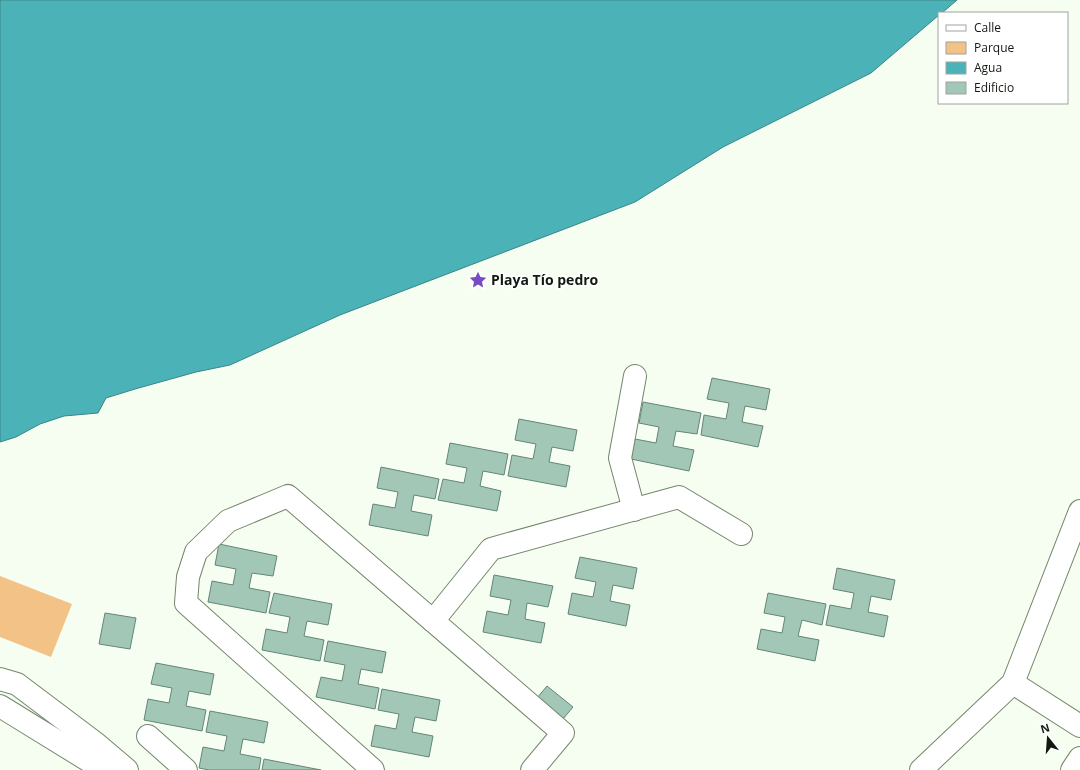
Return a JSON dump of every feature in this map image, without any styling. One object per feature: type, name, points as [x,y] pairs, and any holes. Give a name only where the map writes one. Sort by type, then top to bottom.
[{"type":"street","points":[[634,510],[620,458],[635,376]]},
{"type":"street","points":[[374,770],[186,603],[188,577],[196,552],[228,521],[288,496],[563,733],[532,770]]},
{"type":"street","points":[[433,621],[491,549],[679,497],[741,534]]},
{"type":"street","points":[[921,770],[1013,683],[1080,510]]},
{"type":"street","points":[[0,679],[17,684],[94,742],[127,770]]},
{"type":"street","points":[[1013,683],[1080,726]]},
{"type":"street","points":[[0,706],[91,762],[101,770]]},
{"type":"street","points":[[148,736],[186,770]]},
{"type":"street","points":[[1072,770],[1080,758]]},
{"type":"green space","points":[[0,576],[72,604],[51,657],[0,637]]},
{"type":"water","points":[[0,0],[957,0],[943,12],[938,12],[938,16],[871,73],[723,147],[635,202],[340,315],[230,365],[196,372],[106,398],[98,413],[64,416],[40,424],[16,437],[0,442]]},
{"type":"building","points":[[712,378],[770,389],[766,410],[745,406],[742,422],[763,426],[758,447],[701,435],[704,415],[726,419],[729,403],[707,399]]},
{"type":"building","points":[[643,402],[701,413],[697,434],[676,431],[673,446],[694,450],[689,471],[631,459],[635,439],[656,443],[659,427],[639,423]]},
{"type":"building","points":[[519,419],[577,430],[573,451],[552,447],[549,462],[570,466],[566,487],[508,476],[512,455],[533,459],[536,444],[515,440]]},
{"type":"building","points":[[450,443],[508,454],[504,475],[483,471],[480,486],[501,491],[497,511],[438,500],[443,479],[464,483],[467,468],[446,464]]},
{"type":"building","points":[[381,467],[439,479],[435,499],[414,495],[411,511],[432,515],[428,536],[369,525],[373,504],[395,508],[398,492],[377,488]]},
{"type":"building","points":[[219,544],[277,556],[273,576],[252,573],[249,588],[270,592],[266,613],[208,602],[212,581],[233,585],[236,569],[215,565]]},
{"type":"building","points":[[580,557],[637,568],[633,589],[613,585],[610,601],[630,605],[626,626],[568,614],[572,593],[593,597],[596,582],[575,578]]},
{"type":"building","points":[[837,568],[895,580],[891,600],[871,596],[868,612],[888,616],[884,637],[826,625],[830,605],[851,609],[854,593],[833,589]]},
{"type":"building","points":[[494,575],[553,586],[548,607],[527,603],[525,619],[545,623],[541,643],[483,632],[487,611],[508,615],[511,600],[490,596]]},
{"type":"building","points":[[274,593],[332,604],[328,625],[307,621],[304,636],[324,640],[320,661],[262,650],[266,629],[287,633],[290,617],[269,613]]},
{"type":"building","points":[[768,593],[826,604],[822,625],[802,620],[798,636],[819,640],[815,661],[757,649],[761,629],[782,633],[785,617],[764,613]]},
{"type":"building","points":[[105,613],[136,618],[130,649],[99,644]]},
{"type":"building","points":[[328,641],[386,652],[382,673],[361,669],[358,684],[379,688],[375,709],[316,697],[321,677],[342,681],[345,665],[324,661]]},
{"type":"building","points":[[156,663],[214,674],[210,695],[189,691],[186,706],[206,710],[202,731],[144,720],[148,699],[169,703],[172,688],[151,684]]},
{"type":"building","points":[[547,686],[573,707],[563,719],[537,698]]},
{"type":"building","points":[[382,689],[440,700],[436,721],[415,717],[412,732],[433,736],[429,757],[371,746],[375,725],[396,729],[399,714],[378,710]]},
{"type":"building","points":[[210,711],[268,722],[264,743],[243,739],[240,754],[261,758],[259,770],[209,770],[199,768],[203,747],[224,751],[227,736],[206,732]]},
{"type":"building","points":[[264,759],[321,770],[262,770]]},
{"type":"place","name":"Playa Tío pedro","points":[[478,280]]}]
